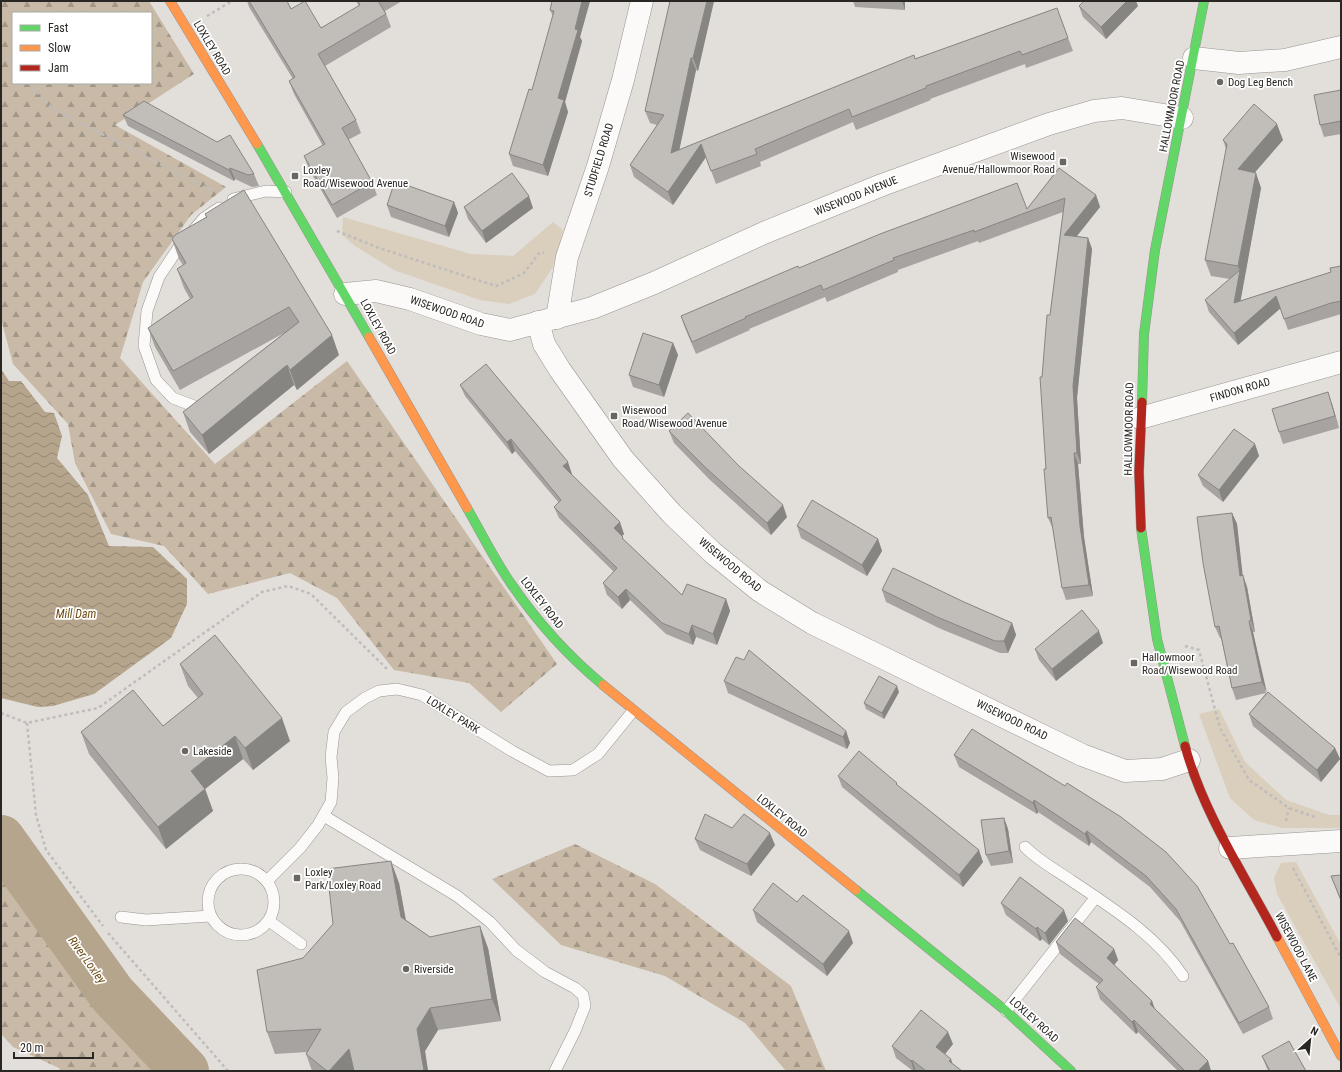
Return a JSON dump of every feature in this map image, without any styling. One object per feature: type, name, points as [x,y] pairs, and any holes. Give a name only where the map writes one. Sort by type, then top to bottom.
[{"type":"main road","name":"LOXLEY ROAD","points":[[170,1],[346,294],[452,484],[512,585],[548,632],[576,663],[633,711],[1006,1010],[1071,1071]]},
{"type":"main road","name":"HALLOWMOOR ROAD","points":[[1204,1],[1155,250],[1144,334],[1139,472],[1141,534],[1157,639],[1189,760],[1210,812],[1230,848]]},
{"type":"main road","name":"WISEWOOD LANE","points":[[1230,848],[1341,1056]]},
{"type":"street","name":"STUDFIELD ROAD","points":[[548,320],[567,257],[600,159],[642,1]]},
{"type":"street","points":[[1194,58],[1239,63],[1285,60],[1341,47]]},
{"type":"street","name":"WISEWOOD AVENUE","points":[[548,320],[592,308],[654,283],[766,232],[882,185],[1049,124],[1094,111],[1122,108],[1182,118]]},
{"type":"street","name":"WISEWOOD ROAD","points":[[346,294],[376,291],[410,299],[481,324],[510,330],[548,320],[544,344],[560,370],[623,459],[677,519],[713,553],[760,591],[812,623],[1082,754],[1125,771],[1162,769],[1189,760]]},
{"type":"street","name":"FINDON ROAD","points":[[1140,418],[1341,362]]},
{"type":"street","points":[[1230,848],[1280,844],[1341,842]]},
{"type":"lane","points":[[194,406],[173,398],[156,380],[144,346],[147,311],[159,277],[179,247],[204,218],[231,199],[266,191],[286,192]]},
{"type":"lane","name":"LOXLEY PARK","points":[[267,880],[300,848],[324,816],[332,802],[333,778],[331,757],[334,732],[346,712],[365,698],[379,691],[397,689],[422,695],[512,751],[549,771],[573,770],[598,754],[633,711]]},
{"type":"lane","points":[[324,816],[457,896],[490,922],[516,950],[545,972],[575,988],[583,995],[585,1006],[575,1032],[555,1071]]},
{"type":"lane","points":[[1026,847],[1036,857],[1096,897],[1153,939],[1171,958],[1183,976]]},
{"type":"lane","points":[[237,869],[252,870],[267,880],[273,890],[274,906],[269,921],[254,933],[235,935],[216,924],[211,916],[209,895],[213,884],[220,876],[237,869]]},
{"type":"lane","points":[[1006,1010],[1096,897]]},
{"type":"lane","points":[[121,917],[146,920],[211,916]]},
{"type":"lane","points":[[269,921],[301,944]]},
{"type":"path","points":[[1,53],[12,65]]},
{"type":"path","points":[[30,84],[52,108],[184,177],[231,199]]},
{"type":"path","points":[[336,230],[379,248],[496,286],[524,273],[540,252],[567,257]]},
{"type":"path","points":[[1,713],[27,723],[98,708],[262,592],[288,586],[311,594],[368,652],[412,692]]},
{"type":"path","points":[[1157,639],[1199,650],[1220,728],[1249,780],[1288,808],[1317,817]]},
{"type":"path","points":[[1288,808],[1280,844],[1341,958]]},
{"type":"shaded area","points":[[343,217],[471,254],[513,256],[553,222],[563,230],[553,267],[535,294],[509,304],[480,300],[394,270],[355,246],[342,235]]},
{"type":"shaded area","points":[[1219,709],[1245,762],[1286,800],[1329,815],[1341,815],[1341,828],[1282,828],[1254,820],[1230,798],[1199,714]]},
{"type":"shaded area","points":[[1296,862],[1341,945],[1341,1009],[1277,894],[1274,878],[1281,863]]},
{"type":"green space","points":[[1,1],[149,1],[194,74],[115,125],[226,187],[191,215],[143,282],[120,358],[215,464],[347,361],[557,664],[501,712],[469,683],[394,670],[337,598],[290,573],[208,594],[164,546],[111,534],[75,463],[68,424],[13,364],[1,319]]},
{"type":"green space","points":[[1,816],[3,832],[121,1005],[181,1071],[60,1071],[59,1068],[13,1047],[1,1034]]},
{"type":"green space","points":[[575,844],[655,884],[791,986],[826,1071],[786,1071],[745,1023],[665,976],[561,945],[492,879]]},
{"type":"water","name":"Mill Dam","points":[[1,369],[9,381],[21,381],[45,412],[54,413],[62,436],[57,458],[88,495],[109,546],[153,547],[187,579],[187,604],[171,638],[94,694],[53,706],[38,707],[1,698]]},
{"type":"building","points":[[249,1],[287,1],[291,9],[305,1],[321,28],[360,5],[358,1],[378,1],[386,14],[318,54],[356,120],[342,128],[372,182],[332,205],[304,156],[325,144],[289,81],[295,77]]},
{"type":"building","points":[[552,1],[582,1],[575,29],[578,30],[558,98],[564,100],[543,165],[509,154],[529,89],[532,90],[554,11],[550,10]]},
{"type":"building","points":[[670,1],[707,1],[693,58],[691,58],[671,153],[914,55],[915,59],[1057,8],[1068,38],[1022,55],[1020,51],[926,86],[926,88],[852,117],[849,109],[755,149],[757,154],[711,171],[701,144],[668,192],[630,165],[664,115],[645,111]]},
{"type":"building","points":[[1084,1],[1127,1],[1101,27],[1079,6]]},
{"type":"building","points":[[1341,90],[1341,121],[1320,125],[1314,95]]},
{"type":"building","points":[[144,101],[217,142],[230,135],[254,174],[248,175],[230,168],[229,170],[123,115]]},
{"type":"building","points":[[1254,104],[1277,124],[1238,169],[1256,173],[1238,266],[1205,260],[1227,144],[1223,140]]},
{"type":"building","points":[[1059,168],[1096,195],[1064,235],[1088,238],[1073,386],[1077,453],[1074,453],[1080,526],[1089,585],[1062,588],[1051,517],[1048,518],[1044,469],[1046,469],[1040,377],[1042,377],[1047,315],[1050,315],[1065,198],[974,232],[974,230],[893,258],[894,260],[823,290],[821,285],[745,317],[746,318],[692,342],[681,316],[798,266],[799,268],[880,234],[1017,183],[1027,209]]},
{"type":"building","points":[[512,173],[529,196],[482,231],[464,207]]},
{"type":"building","points":[[395,181],[454,202],[445,226],[387,205]]},
{"type":"building","points":[[244,190],[332,335],[290,370],[287,365],[202,435],[183,412],[299,322],[289,307],[173,371],[148,328],[193,297],[177,269],[186,263],[172,239],[175,235],[207,217],[205,214]]},
{"type":"building","points":[[1341,266],[1341,301],[1284,319],[1276,296],[1234,333],[1205,300],[1240,270],[1234,303],[1331,272],[1330,268]]},
{"type":"building","points":[[643,333],[673,343],[659,385],[629,375]]},
{"type":"building","points":[[486,364],[568,462],[563,466],[620,522],[614,528],[623,537],[622,538],[682,595],[687,584],[726,599],[713,634],[692,625],[689,634],[662,623],[626,589],[618,597],[603,583],[617,568],[554,507],[561,500],[511,439],[507,442],[460,385]]},
{"type":"building","points":[[1328,392],[1335,416],[1279,432],[1272,409]]},
{"type":"building","points":[[688,413],[738,465],[783,505],[767,523],[706,468],[669,431]]},
{"type":"building","points":[[1234,429],[1255,444],[1219,490],[1198,475]]},
{"type":"building","points":[[812,500],[878,539],[862,565],[797,526]]},
{"type":"building","points":[[1232,513],[1240,576],[1243,575],[1251,620],[1249,621],[1262,682],[1232,688],[1219,626],[1215,627],[1203,563],[1197,517]]},
{"type":"building","points":[[893,568],[1012,623],[1004,641],[995,641],[937,617],[882,590]]},
{"type":"building","points":[[1082,610],[1099,631],[1052,669],[1035,649]]},
{"type":"building","name":"Lakeside","points":[[215,635],[282,718],[245,748],[235,736],[191,771],[205,789],[158,827],[81,732],[133,690],[163,726],[203,694],[180,664]]},
{"type":"building","points":[[749,650],[846,731],[843,737],[724,681],[736,657],[744,660]]},
{"type":"building","points":[[879,676],[897,686],[882,713],[864,703]]},
{"type":"building","points":[[1268,692],[1335,748],[1317,770],[1249,714]]},
{"type":"building","points":[[972,729],[1065,786],[1067,783],[1121,817],[1166,852],[1197,886],[1230,944],[1233,943],[1269,1007],[1239,1023],[1176,909],[1146,876],[1087,831],[1085,834],[1034,800],[1033,803],[954,755]]},
{"type":"building","points":[[859,751],[897,783],[896,784],[979,850],[959,875],[838,776]]},
{"type":"building","points":[[705,814],[732,828],[744,814],[770,833],[747,864],[695,839]]},
{"type":"building","points":[[1004,818],[1009,851],[986,855],[981,820]]},
{"type":"building","name":"Riverside","points":[[391,861],[401,917],[430,937],[480,926],[492,999],[430,1008],[417,1029],[424,1071],[354,1071],[349,1049],[329,1071],[327,1071],[306,1054],[321,1029],[267,1032],[257,970],[303,958],[333,924],[327,869]]},
{"type":"building","points":[[1341,875],[1341,900],[1331,876]]},
{"type":"building","points":[[1020,877],[1064,910],[1045,933],[1037,927],[1036,929],[1001,903]]},
{"type":"building","points":[[773,883],[797,902],[803,895],[849,931],[823,964],[753,910]]},
{"type":"building","points":[[1075,918],[1114,949],[1107,958],[1152,1001],[1150,1004],[1208,1061],[1198,1071],[1185,1071],[1134,1020],[1132,1022],[1096,987],[1103,980],[1056,942]]},
{"type":"building","points":[[921,1010],[948,1032],[936,1047],[951,1059],[949,1061],[962,1071],[926,1071],[892,1046]]},
{"type":"building","points":[[1289,1041],[1306,1071],[1270,1071],[1262,1056]]},
{"type":"waterway","name":"River Loxley","points":[[1,839],[112,994],[185,1071]]},
{"type":"traffic: fast","points":[[1142,402],[1144,334],[1155,250],[1204,1]]},
{"type":"traffic: fast","points":[[257,144],[369,337]]},
{"type":"traffic: fast","points":[[467,508],[500,566],[532,613],[566,651],[603,685]]},
{"type":"traffic: fast","points":[[1141,528],[1157,639],[1185,746]]},
{"type":"traffic: fast","points":[[856,890],[1006,1011],[1071,1071]]},
{"type":"traffic: slow","points":[[170,1],[257,144]]},
{"type":"traffic: slow","points":[[369,337],[467,508]]},
{"type":"traffic: slow","points":[[603,685],[856,890]]},
{"type":"traffic: slow","points":[[1277,937],[1341,1056]]},
{"type":"traffic: jam","points":[[1141,528],[1139,472],[1142,402]]},
{"type":"traffic: jam","points":[[1185,746],[1202,796],[1226,844],[1277,937]]},
{"type":"place","name":"Dog Leg Bench","points":[[1220,82]]},
{"type":"place","name":"Wisewood Avenue/Hallowmoor Road","points":[[1063,162]]},
{"type":"place","name":"Loxley Road/Wisewood Avenue","points":[[295,176]]},
{"type":"place","name":"Wisewood Road/Wisewood Avenue","points":[[614,416]]},
{"type":"place","name":"Hallowmoor Road/Wisewood Road","points":[[1134,663]]},
{"type":"place","name":"Lakeside","points":[[185,751]]},
{"type":"place","name":"Loxley Park/Loxley Road","points":[[297,878]]},
{"type":"place","name":"Riverside","points":[[406,969]]}]
